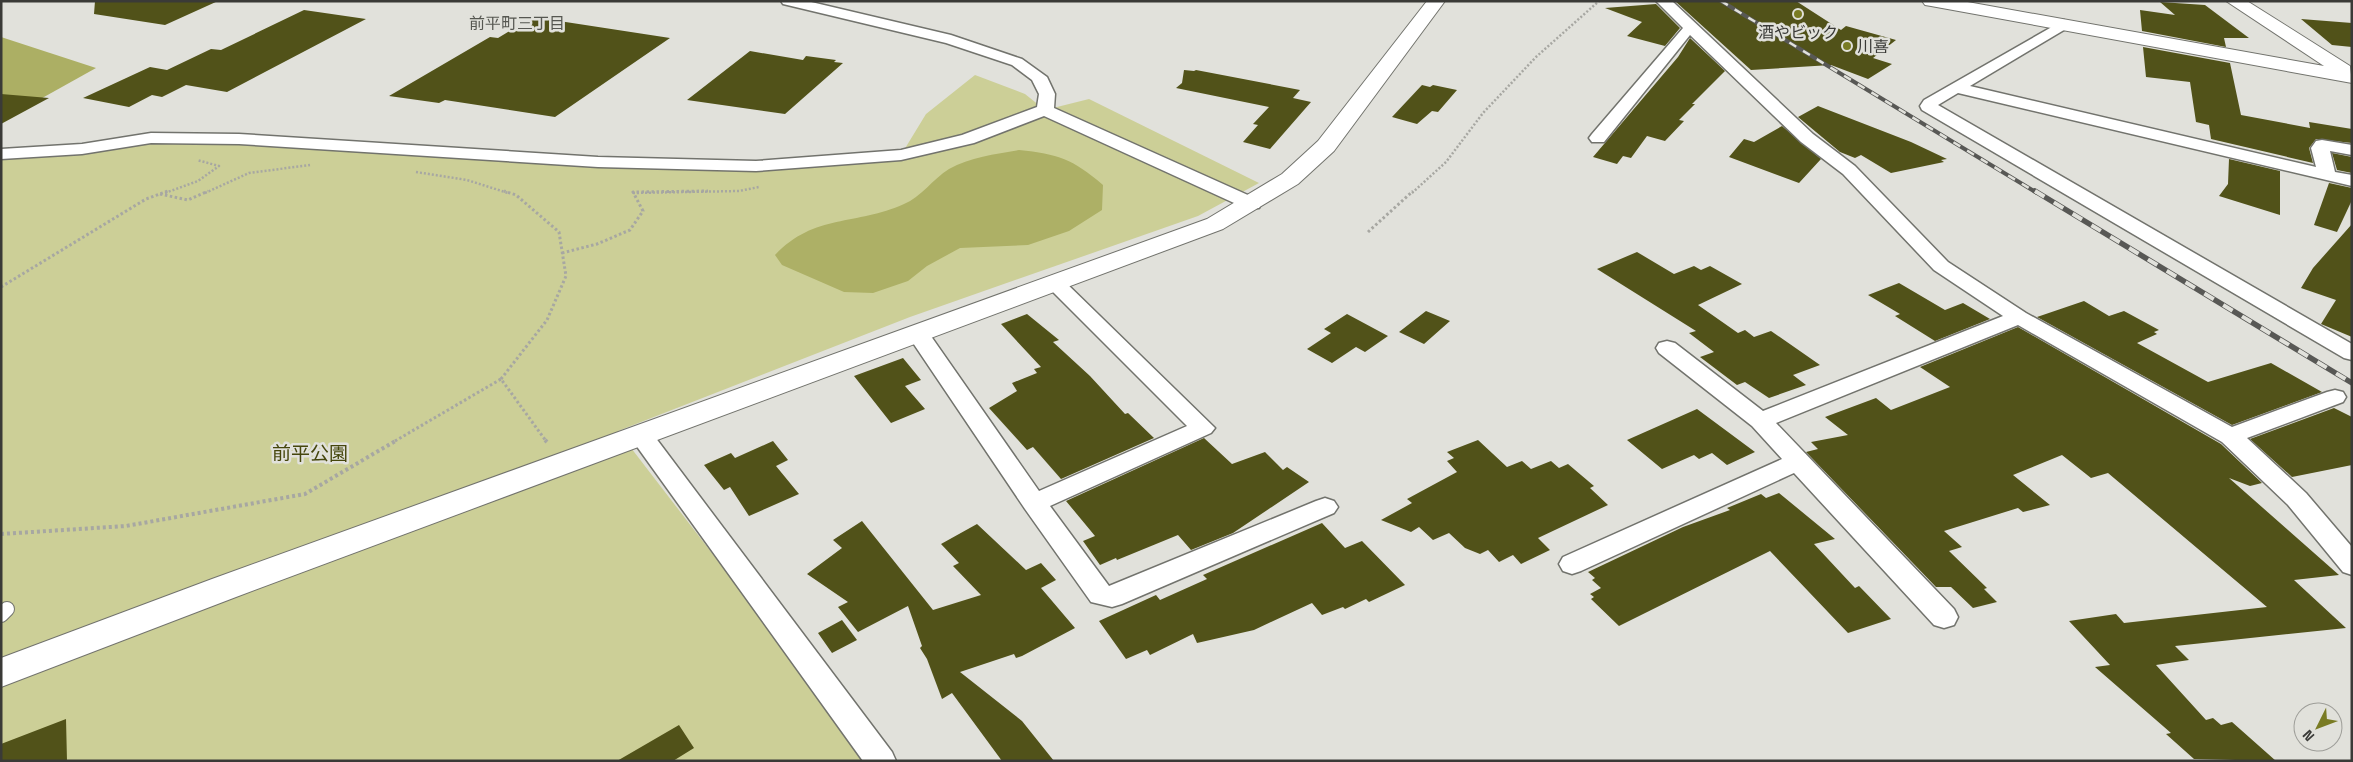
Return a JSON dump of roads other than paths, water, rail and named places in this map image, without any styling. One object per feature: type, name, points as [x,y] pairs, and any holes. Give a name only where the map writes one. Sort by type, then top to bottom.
[{"type":"street","points":[[788,1],[951,40],[1017,62],[1039,77],[1047,94],[1045,110]]},
{"type":"street","points":[[1,673],[233,585],[1215,224],[1252,204],[1290,179],[1326,146],[1436,1]]},
{"type":"street","points":[[1663,1],[1807,138],[1849,170],[1941,266],[2019,318],[2230,436],[2297,499],[2352,565]]},
{"type":"street","points":[[1931,1],[2352,76]]},
{"type":"street","points":[[2235,1],[2352,76]]},
{"type":"street","points":[[2064,24],[1930,103],[1928,106],[2352,353]]},
{"type":"street","points":[[1598,138],[1685,32],[1692,29]]},
{"type":"street","points":[[1956,88],[2352,181]]},
{"type":"street","points":[[1,154],[82,149],[150,138],[239,140],[598,162],[756,166],[901,156],[968,139],[1045,110],[1252,204]]},
{"type":"street","points":[[2326,175],[2320,148],[2322,145],[2352,150]]},
{"type":"street","points":[[1034,503],[1203,428],[1055,283]]},
{"type":"street","points":[[1760,421],[2019,318]]},
{"type":"street","points":[[918,334],[1034,503],[1101,595],[1112,597],[1324,507]]},
{"type":"street","points":[[1667,348],[1760,421],[1944,617]]},
{"type":"street","points":[[2230,436],[2335,397]]},
{"type":"street","points":[[641,435],[881,761]]},
{"type":"street","points":[[1572,564],[1798,462]]},
{"type":"railway","points":[[1721,1],[2037,193]]},
{"type":"railway","points":[[2035,191],[2352,383]]},
{"type":"place","name":"酒やビック","points":[[1798,14]]},
{"type":"place","name":"川喜","points":[[1847,46]]},
{"type":"district","name":"前平町三丁目","points":[[517,23]]},
{"type":"park label","name":"前平公園","points":[[310,453]]}]
